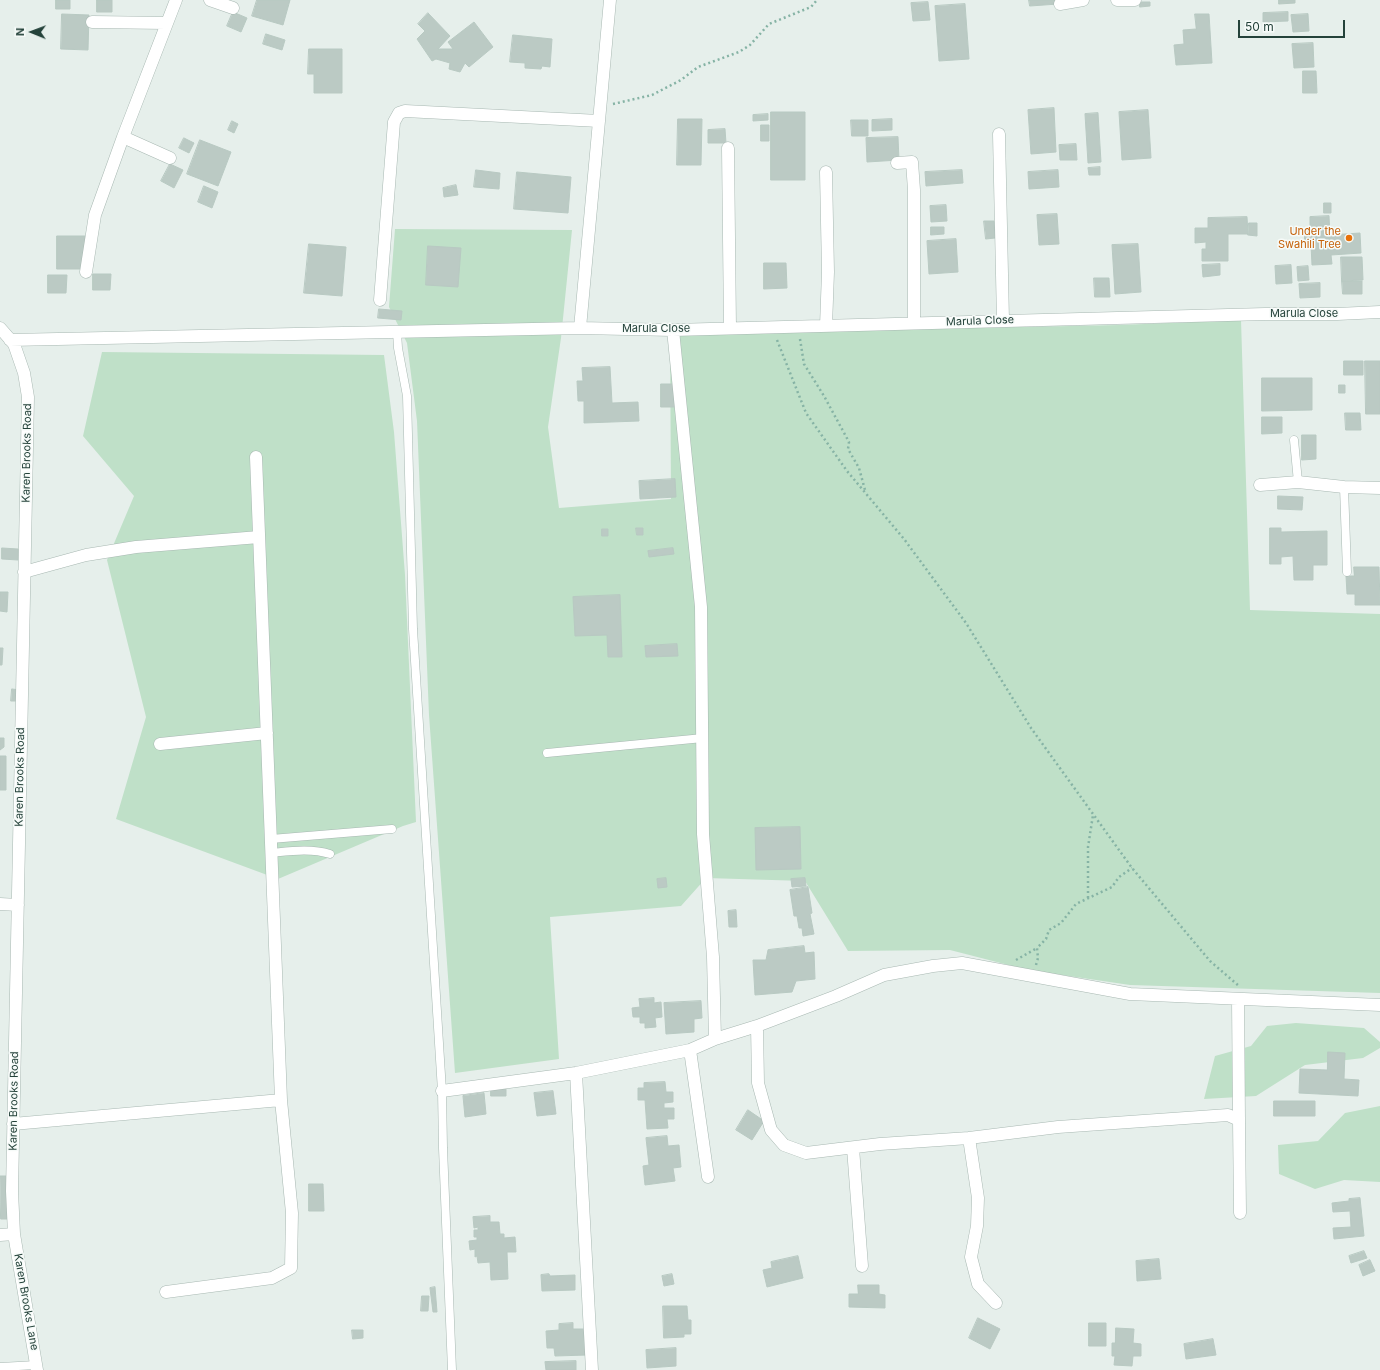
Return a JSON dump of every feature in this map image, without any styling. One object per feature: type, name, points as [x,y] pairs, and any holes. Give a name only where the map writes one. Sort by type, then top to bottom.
[{"type":"street","points":[[86,272],[95,215],[123,137],[176,0]]},
{"type":"street","points":[[210,0],[233,8]]},
{"type":"street","points":[[580,328],[610,0]]},
{"type":"street","points":[[1060,4],[1079,0]]},
{"type":"street","points":[[1117,0],[1135,0]]},
{"type":"street","points":[[92,22],[166,23]]},
{"type":"street","points":[[380,300],[394,122],[399,113],[405,111],[599,121]]},
{"type":"street","points":[[999,134],[1003,320]]},
{"type":"street","points":[[123,137],[170,158]]},
{"type":"street","points":[[728,148],[730,328]]},
{"type":"street","points":[[897,163],[912,162],[914,190],[914,323]]},
{"type":"street","points":[[826,172],[828,272],[826,326]]},
{"type":"street","name":"Marula Close","points":[[10,340],[580,328],[673,330],[1003,320],[1380,312]]},
{"type":"street","name":"Karen Brooks Road","points":[[0,328],[14,344],[24,373],[28,397],[13,1124],[12,1191],[14,1234]]},
{"type":"street","points":[[673,330],[701,607],[703,834],[713,958],[715,1039]]},
{"type":"street","points":[[166,1292],[272,1278],[291,1268],[292,1214],[281,1100],[256,457]]},
{"type":"street","points":[[1260,485],[1298,482],[1344,487],[1380,488]]},
{"type":"street","points":[[24,572],[86,555],[136,547],[259,537]]},
{"type":"street","points":[[160,744],[267,733]]},
{"type":"street","points":[[0,904],[18,904]]},
{"type":"street","points":[[442,1091],[576,1072],[690,1050],[715,1039],[757,1026],[836,996],[884,975],[933,966],[962,964],[1032,975],[1130,994],[1380,1005]]},
{"type":"street","points":[[1238,999],[1240,1213]]},
{"type":"street","points":[[757,1026],[758,1083],[771,1130],[784,1145],[806,1153],[880,1144],[969,1138],[1058,1127],[1228,1115],[1239,1120]]},
{"type":"street","points":[[690,1050],[708,1177]]},
{"type":"street","points":[[576,1072],[592,1370]]},
{"type":"street","points":[[13,1124],[281,1100]]},
{"type":"street","points":[[969,1138],[978,1198],[977,1226],[971,1257],[978,1284],[996,1303]]},
{"type":"street","points":[[853,1148],[862,1266]]},
{"type":"street","points":[[0,1235],[14,1234]]},
{"type":"street","name":"Karen Brooks Lane","points":[[14,1234],[37,1368]]},
{"type":"lane","points":[[397,332],[398,348],[407,396],[413,629],[442,1091],[452,1370]]},
{"type":"lane","points":[[1294,440],[1298,482]]},
{"type":"lane","points":[[1344,487],[1347,572]]},
{"type":"lane","points":[[547,753],[702,738]]},
{"type":"lane","points":[[271,839],[392,828]]},
{"type":"lane","points":[[272,853],[315,850],[330,854]]},
{"type":"lane","points":[[0,1367],[37,1368]]},
{"type":"path","points":[[601,108],[652,95],[680,80],[698,67],[740,52],[750,45],[769,24],[811,7],[817,0]]},
{"type":"path","points":[[797,326],[804,364],[824,396],[849,442],[848,449],[859,468],[866,493]]},
{"type":"path","points":[[772,327],[806,413],[847,471],[904,539],[966,623],[1031,728],[1093,815],[1132,868],[1210,961],[1254,1000]]},
{"type":"path","points":[[1088,898],[1088,847],[1093,815]]},
{"type":"path","points":[[1032,975],[1038,958],[1037,948],[1046,939],[1049,930],[1061,922],[1076,904],[1112,887],[1119,878],[1132,868]]},
{"type":"green space","points":[[395,229],[572,230],[561,338],[548,427],[559,508],[671,499],[670,334],[1120,325],[1241,320],[1250,610],[1380,614],[1380,993],[1130,985],[1028,970],[950,950],[848,951],[805,881],[706,878],[681,906],[550,917],[559,1059],[455,1073],[429,715],[417,421],[407,343],[389,307]]},
{"type":"green space","points":[[102,352],[384,355],[394,432],[405,575],[416,822],[403,826],[278,879],[116,819],[146,717],[107,560],[134,496],[83,436]]},
{"type":"green space","points":[[1296,1023],[1364,1028],[1380,1042],[1380,1048],[1363,1058],[1305,1065],[1256,1096],[1204,1099],[1215,1056],[1251,1046],[1267,1026]]},
{"type":"green space","points":[[1380,1106],[1380,1182],[1344,1180],[1315,1189],[1279,1174],[1278,1145],[1318,1141],[1345,1113]]},
{"type":"building","points":[[56,0],[70,0],[70,9],[56,9]]},
{"type":"building","points":[[97,0],[112,0],[112,12],[97,12]]},
{"type":"building","points":[[257,0],[290,0],[283,25],[252,16]]},
{"type":"building","points":[[1029,0],[1057,0],[1058,4],[1030,6]]},
{"type":"building","points":[[1279,0],[1295,0],[1295,3],[1279,4]]},
{"type":"building","points":[[928,2],[930,20],[913,21],[911,3]]},
{"type":"building","points":[[1140,2],[1150,2],[1150,6],[1140,7]]},
{"type":"building","points":[[965,4],[969,59],[939,61],[935,6]]},
{"type":"building","points":[[233,12],[247,18],[241,32],[227,26]]},
{"type":"building","points":[[1288,12],[1288,21],[1263,22],[1263,13]]},
{"type":"building","points":[[428,13],[450,36],[438,49],[453,49],[448,42],[474,22],[493,47],[469,67],[465,63],[460,72],[449,69],[450,63],[436,59],[432,61],[417,39],[425,31],[418,24]]},
{"type":"building","points":[[62,14],[89,15],[88,50],[61,49]]},
{"type":"building","points":[[1195,14],[1209,14],[1212,63],[1176,65],[1174,45],[1184,44],[1183,30],[1196,29]]},
{"type":"building","points":[[1308,14],[1309,31],[1293,32],[1291,15]]},
{"type":"building","points":[[266,34],[285,40],[282,50],[263,44]]},
{"type":"building","points":[[513,35],[552,39],[550,67],[542,66],[541,69],[525,68],[525,63],[510,62]]},
{"type":"building","points":[[1313,43],[1314,67],[1294,68],[1292,44]]},
{"type":"building","points":[[309,49],[342,49],[342,93],[314,93],[314,74],[308,74]]},
{"type":"building","points":[[1303,71],[1316,71],[1317,93],[1303,93]]},
{"type":"building","points":[[1054,108],[1056,152],[1031,154],[1028,110]]},
{"type":"building","points":[[1148,110],[1151,158],[1122,160],[1119,112]]},
{"type":"building","points":[[771,112],[805,112],[805,180],[771,180]]},
{"type":"building","points":[[1098,113],[1101,162],[1088,163],[1085,114]]},
{"type":"building","points":[[768,114],[768,120],[753,121],[753,115]]},
{"type":"building","points":[[678,119],[702,119],[701,165],[677,165]]},
{"type":"building","points":[[892,119],[892,130],[872,131],[872,120]]},
{"type":"building","points":[[851,120],[868,120],[868,136],[852,136]]},
{"type":"building","points":[[232,121],[238,124],[234,133],[228,130]]},
{"type":"building","points":[[761,125],[769,125],[769,141],[761,141]]},
{"type":"building","points":[[725,129],[726,143],[708,143],[708,130]]},
{"type":"building","points":[[898,137],[899,160],[867,162],[866,138]]},
{"type":"building","points":[[184,138],[194,143],[189,153],[179,148]]},
{"type":"building","points":[[200,140],[231,152],[218,186],[187,174]]},
{"type":"building","points":[[1076,144],[1077,160],[1060,160],[1059,145]]},
{"type":"building","points":[[170,164],[183,170],[174,188],[161,181]]},
{"type":"building","points":[[1100,167],[1100,175],[1089,175],[1088,168]]},
{"type":"building","points":[[476,170],[500,173],[499,189],[474,187]]},
{"type":"building","points":[[962,170],[963,183],[926,186],[925,172]]},
{"type":"building","points":[[1058,170],[1059,187],[1029,189],[1028,172]]},
{"type":"building","points":[[517,172],[571,177],[568,213],[514,209]]},
{"type":"building","points":[[456,185],[458,195],[444,197],[443,188]]},
{"type":"building","points":[[204,186],[218,192],[212,208],[198,202]]},
{"type":"building","points":[[1324,203],[1331,203],[1331,213],[1324,213]]},
{"type":"building","points":[[946,205],[947,221],[931,222],[930,206]]},
{"type":"building","points":[[1057,214],[1059,244],[1039,245],[1037,215]]},
{"type":"building","points":[[1329,216],[1330,235],[1360,233],[1361,253],[1331,255],[1332,264],[1312,265],[1311,245],[1305,245],[1304,231],[1310,230],[1310,217]]},
{"type":"building","points":[[1247,217],[1248,234],[1228,234],[1228,261],[1202,261],[1202,249],[1206,249],[1206,242],[1195,243],[1195,228],[1208,228],[1208,218]]},
{"type":"building","points":[[984,221],[994,221],[995,238],[986,239]]},
{"type":"building","points":[[1249,223],[1257,223],[1257,236],[1248,235]]},
{"type":"building","points":[[931,227],[944,227],[944,234],[931,235]]},
{"type":"building","points":[[57,236],[85,236],[85,269],[57,269]]},
{"type":"building","points":[[956,239],[958,272],[929,274],[927,241]]},
{"type":"building","points":[[309,244],[346,247],[342,296],[304,293]]},
{"type":"building","points":[[1138,244],[1141,292],[1115,294],[1112,245]]},
{"type":"building","points":[[428,246],[461,248],[458,287],[426,285]]},
{"type":"building","points":[[1341,257],[1362,257],[1363,280],[1342,281]]},
{"type":"building","points":[[764,263],[786,263],[787,288],[764,289]]},
{"type":"building","points":[[1220,264],[1220,275],[1203,277],[1202,265]]},
{"type":"building","points":[[1291,265],[1292,283],[1276,284],[1275,266]]},
{"type":"building","points":[[1308,266],[1309,280],[1298,281],[1297,267]]},
{"type":"building","points":[[93,274],[111,274],[110,290],[93,290]]},
{"type":"building","points":[[48,275],[67,275],[66,293],[48,293]]},
{"type":"building","points":[[1094,278],[1109,278],[1110,297],[1095,297]]},
{"type":"building","points":[[1342,281],[1362,281],[1362,294],[1343,294]]},
{"type":"building","points":[[1320,283],[1320,297],[1300,298],[1299,284]]},
{"type":"building","points":[[379,309],[402,311],[401,320],[378,318]]},
{"type":"building","points":[[1344,361],[1363,361],[1363,375],[1344,375]]},
{"type":"building","points":[[1365,361],[1380,361],[1380,414],[1366,414]]},
{"type":"building","points":[[610,367],[612,403],[638,402],[639,421],[584,423],[584,401],[578,401],[577,381],[583,381],[582,368]]},
{"type":"building","points":[[1262,378],[1312,378],[1312,410],[1262,411]]},
{"type":"building","points":[[661,384],[677,384],[677,407],[661,407]]},
{"type":"building","points":[[1339,385],[1345,385],[1345,393],[1339,393]]},
{"type":"building","points":[[1345,413],[1360,413],[1361,430],[1346,430]]},
{"type":"building","points":[[1262,417],[1282,417],[1282,433],[1262,434]]},
{"type":"building","points":[[1302,435],[1316,435],[1316,459],[1302,460]]},
{"type":"building","points":[[675,479],[676,497],[640,499],[639,481]]},
{"type":"building","points":[[1278,496],[1303,497],[1302,510],[1278,509]]},
{"type":"building","points":[[636,528],[643,528],[643,535],[637,535]]},
{"type":"building","points":[[1270,528],[1281,528],[1281,532],[1327,531],[1327,565],[1313,565],[1313,580],[1294,580],[1293,556],[1281,557],[1281,564],[1270,564]]},
{"type":"building","points":[[602,529],[608,529],[608,536],[602,536]]},
{"type":"building","points":[[2,548],[18,549],[18,560],[2,559]]},
{"type":"building","points":[[673,548],[674,554],[649,557],[648,551]]},
{"type":"building","points":[[1354,567],[1379,567],[1380,605],[1355,605],[1355,594],[1347,594],[1346,576],[1354,576]]},
{"type":"building","points":[[0,592],[8,592],[7,612],[0,611]]},
{"type":"building","points":[[620,595],[622,657],[608,657],[607,635],[575,636],[573,597]]},
{"type":"building","points":[[677,644],[678,656],[646,657],[645,646]]},
{"type":"building","points":[[0,648],[3,648],[2,665],[0,665]]},
{"type":"building","points":[[12,689],[20,690],[20,701],[11,701]]},
{"type":"building","points":[[0,738],[4,738],[4,747],[0,750]]},
{"type":"building","points":[[0,756],[6,756],[6,790],[0,790]]},
{"type":"building","points":[[800,827],[801,869],[756,870],[755,828]]},
{"type":"building","points":[[666,878],[667,887],[658,888],[657,879]]},
{"type":"building","points":[[805,878],[806,886],[792,887],[791,879]]},
{"type":"building","points":[[808,887],[812,913],[810,914],[814,934],[803,936],[802,928],[799,928],[797,916],[794,916],[790,890]]},
{"type":"building","points":[[736,910],[737,927],[729,927],[728,911]]},
{"type":"building","points":[[804,946],[805,953],[814,952],[815,979],[796,981],[792,992],[755,995],[753,960],[766,960],[768,950]]},
{"type":"building","points":[[654,998],[654,1003],[661,1002],[662,1017],[655,1018],[656,1027],[645,1028],[645,1023],[640,1023],[640,1017],[633,1017],[632,1008],[640,1007],[639,999]]},
{"type":"building","points":[[701,1001],[702,1018],[694,1019],[694,1032],[666,1034],[664,1003]]},
{"type":"building","points":[[1328,1052],[1345,1053],[1344,1079],[1359,1080],[1358,1096],[1299,1093],[1300,1069],[1327,1070]]},
{"type":"building","points":[[665,1082],[666,1092],[673,1092],[673,1102],[664,1103],[664,1108],[674,1108],[674,1119],[667,1119],[668,1128],[647,1129],[645,1100],[638,1100],[638,1088],[644,1088],[644,1083]]},
{"type":"building","points":[[491,1089],[506,1089],[506,1096],[491,1096]]},
{"type":"building","points":[[553,1091],[556,1114],[537,1116],[534,1093]]},
{"type":"building","points":[[484,1093],[486,1114],[465,1117],[463,1096]]},
{"type":"building","points":[[1274,1101],[1315,1101],[1315,1116],[1274,1116]]},
{"type":"building","points":[[748,1110],[764,1121],[752,1140],[736,1130]]},
{"type":"building","points":[[667,1136],[668,1146],[679,1145],[681,1167],[673,1168],[675,1181],[645,1185],[643,1166],[649,1165],[646,1138]]},
{"type":"building","points":[[0,1176],[8,1176],[8,1219],[1,1219]]},
{"type":"building","points":[[309,1184],[323,1184],[324,1211],[309,1211]]},
{"type":"building","points":[[1360,1198],[1364,1236],[1334,1239],[1333,1228],[1351,1227],[1350,1211],[1333,1212],[1332,1203]]},
{"type":"building","points":[[490,1216],[490,1222],[499,1222],[500,1234],[504,1234],[504,1238],[515,1237],[516,1252],[507,1252],[508,1279],[491,1280],[490,1262],[478,1263],[477,1256],[475,1257],[475,1249],[470,1250],[469,1241],[477,1240],[477,1237],[474,1237],[474,1230],[478,1230],[478,1227],[474,1228],[473,1217]]},
{"type":"building","points":[[1364,1251],[1367,1258],[1351,1263],[1349,1256]]},
{"type":"building","points":[[798,1256],[803,1278],[767,1287],[763,1270],[772,1268],[771,1262]]},
{"type":"building","points":[[1159,1259],[1161,1279],[1137,1281],[1136,1261]]},
{"type":"building","points":[[1370,1260],[1375,1271],[1363,1276],[1359,1265]]},
{"type":"building","points":[[549,1274],[550,1276],[575,1275],[575,1290],[542,1291],[541,1275]]},
{"type":"building","points":[[672,1274],[674,1284],[664,1286],[662,1276]]},
{"type":"building","points":[[858,1285],[879,1285],[879,1294],[885,1295],[885,1308],[849,1307],[849,1294],[858,1294]]},
{"type":"building","points":[[435,1287],[437,1312],[433,1312],[430,1288]]},
{"type":"building","points":[[422,1296],[429,1296],[428,1311],[421,1311]]},
{"type":"building","points":[[663,1306],[687,1306],[688,1320],[691,1320],[691,1334],[684,1334],[684,1337],[664,1338]]},
{"type":"building","points":[[978,1318],[1000,1329],[990,1349],[969,1338]]},
{"type":"building","points":[[573,1323],[573,1329],[586,1329],[587,1355],[555,1356],[554,1348],[547,1348],[546,1331],[559,1330],[559,1324]]},
{"type":"building","points":[[1089,1323],[1106,1323],[1106,1346],[1089,1346]]},
{"type":"building","points":[[1116,1328],[1134,1329],[1133,1343],[1141,1344],[1141,1356],[1133,1356],[1132,1366],[1114,1365],[1115,1356],[1112,1356],[1112,1343],[1115,1343]]},
{"type":"building","points":[[352,1330],[363,1330],[363,1338],[353,1339]]},
{"type":"building","points":[[1213,1339],[1216,1355],[1186,1359],[1184,1344]]},
{"type":"building","points":[[676,1348],[676,1366],[647,1368],[646,1350]]},
{"type":"building","points":[[576,1361],[576,1370],[546,1370],[545,1362]]},
{"type":"place","name":"Under the Swahili Tree","points":[[1349,238]]}]
